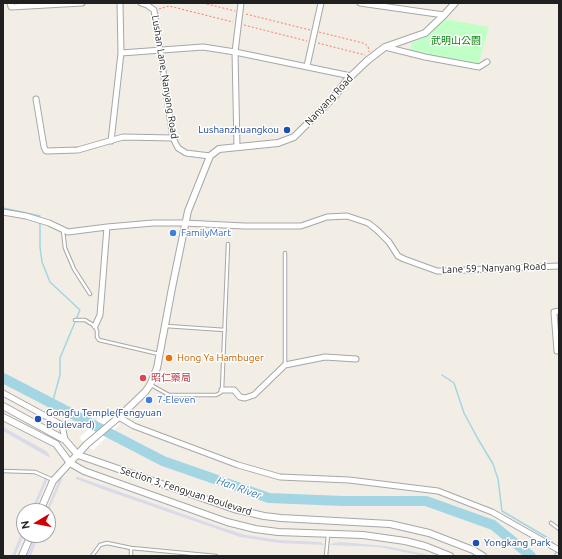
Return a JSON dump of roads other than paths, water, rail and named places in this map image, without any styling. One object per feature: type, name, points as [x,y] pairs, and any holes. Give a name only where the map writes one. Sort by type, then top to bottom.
[{"type":"street","points":[[10,3],[11,7],[82,3]]},
{"type":"street","points":[[111,141],[121,53],[120,3]]},
{"type":"street","name":"Lushan Lane, Nanyang Road","points":[[141,3],[149,4],[154,10],[172,138],[178,148],[186,152],[210,156]]},
{"type":"street","points":[[237,147],[236,52],[241,3]]},
{"type":"street","points":[[307,66],[321,3]]},
{"type":"street","points":[[360,3],[444,15]]},
{"type":"street","name":"Nanyang Road","points":[[210,156],[219,149],[278,143],[294,136],[334,97],[351,76],[368,60],[385,47],[425,34],[455,3]]},
{"type":"street","points":[[121,53],[203,47],[236,52],[351,76]]},
{"type":"street","points":[[385,47],[425,57],[479,67],[487,62]]},
{"type":"street","points":[[36,99],[44,147],[46,151],[78,150],[123,137],[172,138]]},
{"type":"street","points":[[43,503],[53,481],[87,444],[145,392],[150,385],[157,368],[185,223],[192,197],[210,156]]},
{"type":"street","points":[[3,212],[44,222],[63,230]]},
{"type":"street","name":"Lane 59, Nanyang Road","points":[[63,230],[68,232],[153,223],[301,226],[327,217],[347,216],[368,223],[377,230],[389,242],[398,256],[437,271],[443,272],[559,266]]},
{"type":"street","points":[[95,326],[100,316],[107,227]]},
{"type":"street","points":[[557,351],[554,312],[559,311]]},
{"type":"street","points":[[222,390],[234,390],[240,397],[245,398],[254,395],[285,365],[325,357],[356,359]]},
{"type":"street","points":[[3,393],[62,425],[65,440]]},
{"type":"street","points":[[3,406],[65,440],[78,455]]},
{"type":"street","points":[[3,417],[56,444],[70,463]]},
{"type":"street","points":[[117,418],[238,466],[280,477],[349,480],[438,491],[492,512],[559,550]]},
{"type":"street","name":"Section 3, Fengyuan Boulevard","points":[[78,455],[234,509],[264,516],[390,524],[429,533],[473,550],[483,556]]},
{"type":"street","name":"Section 3, Fengyuan Boulevard","points":[[70,463],[84,470],[227,522],[255,529],[278,532],[363,535],[405,541],[425,546],[450,556]]},
{"type":"street","points":[[22,556],[28,543]]},
{"type":"lane","points":[[63,230],[65,248],[77,273],[90,294]]},
{"type":"lane","points":[[150,385],[169,396],[220,394],[222,390],[228,244]]},
{"type":"lane","points":[[285,253],[285,365]]},
{"type":"lane","points":[[75,320],[85,320],[95,326],[99,340],[160,354]]},
{"type":"lane","points":[[166,326],[225,330]]},
{"type":"lane","points":[[3,471],[35,472],[53,481]]},
{"type":"lane","points":[[551,524],[559,529]]},
{"type":"lane","points":[[326,556],[328,534]]},
{"type":"lane","points":[[92,556],[100,544],[107,543],[131,548],[216,556]]},
{"type":"lane","points":[[131,548],[131,556]]},
{"type":"waterway","points":[[3,208],[40,216],[40,219]]},
{"type":"waterway","points":[[40,222],[40,247],[42,262],[50,282],[80,310],[60,358],[60,375],[52,404]]},
{"type":"waterway","points":[[442,375],[454,383],[464,413],[493,464],[498,479],[502,511],[548,538],[558,548]]},
{"type":"waterway","name":"Han River","points":[[3,378],[163,461],[269,498],[343,501],[426,501],[493,525],[531,556]]},
{"type":"waterway","points":[[554,556],[557,551]]},
{"type":"place","name":"Lushanzhuangkou","points":[[287,130]]},
{"type":"place","name":"FamilyMart","points":[[173,233]]},
{"type":"place","name":"Hong Ya Hambuger","points":[[169,358]]},
{"type":"place","name":"昭仁藥局","points":[[143,378]]},
{"type":"place","name":"7-Eleven","points":[[149,400]]},
{"type":"place","name":"Gongfu Temple(Fengyuan Boulevard)","points":[[38,419]]},
{"type":"place","name":"Yongkang Park","points":[[476,543]]},
{"type":"park label","name":"武明山公園","points":[[456,41]]}]
